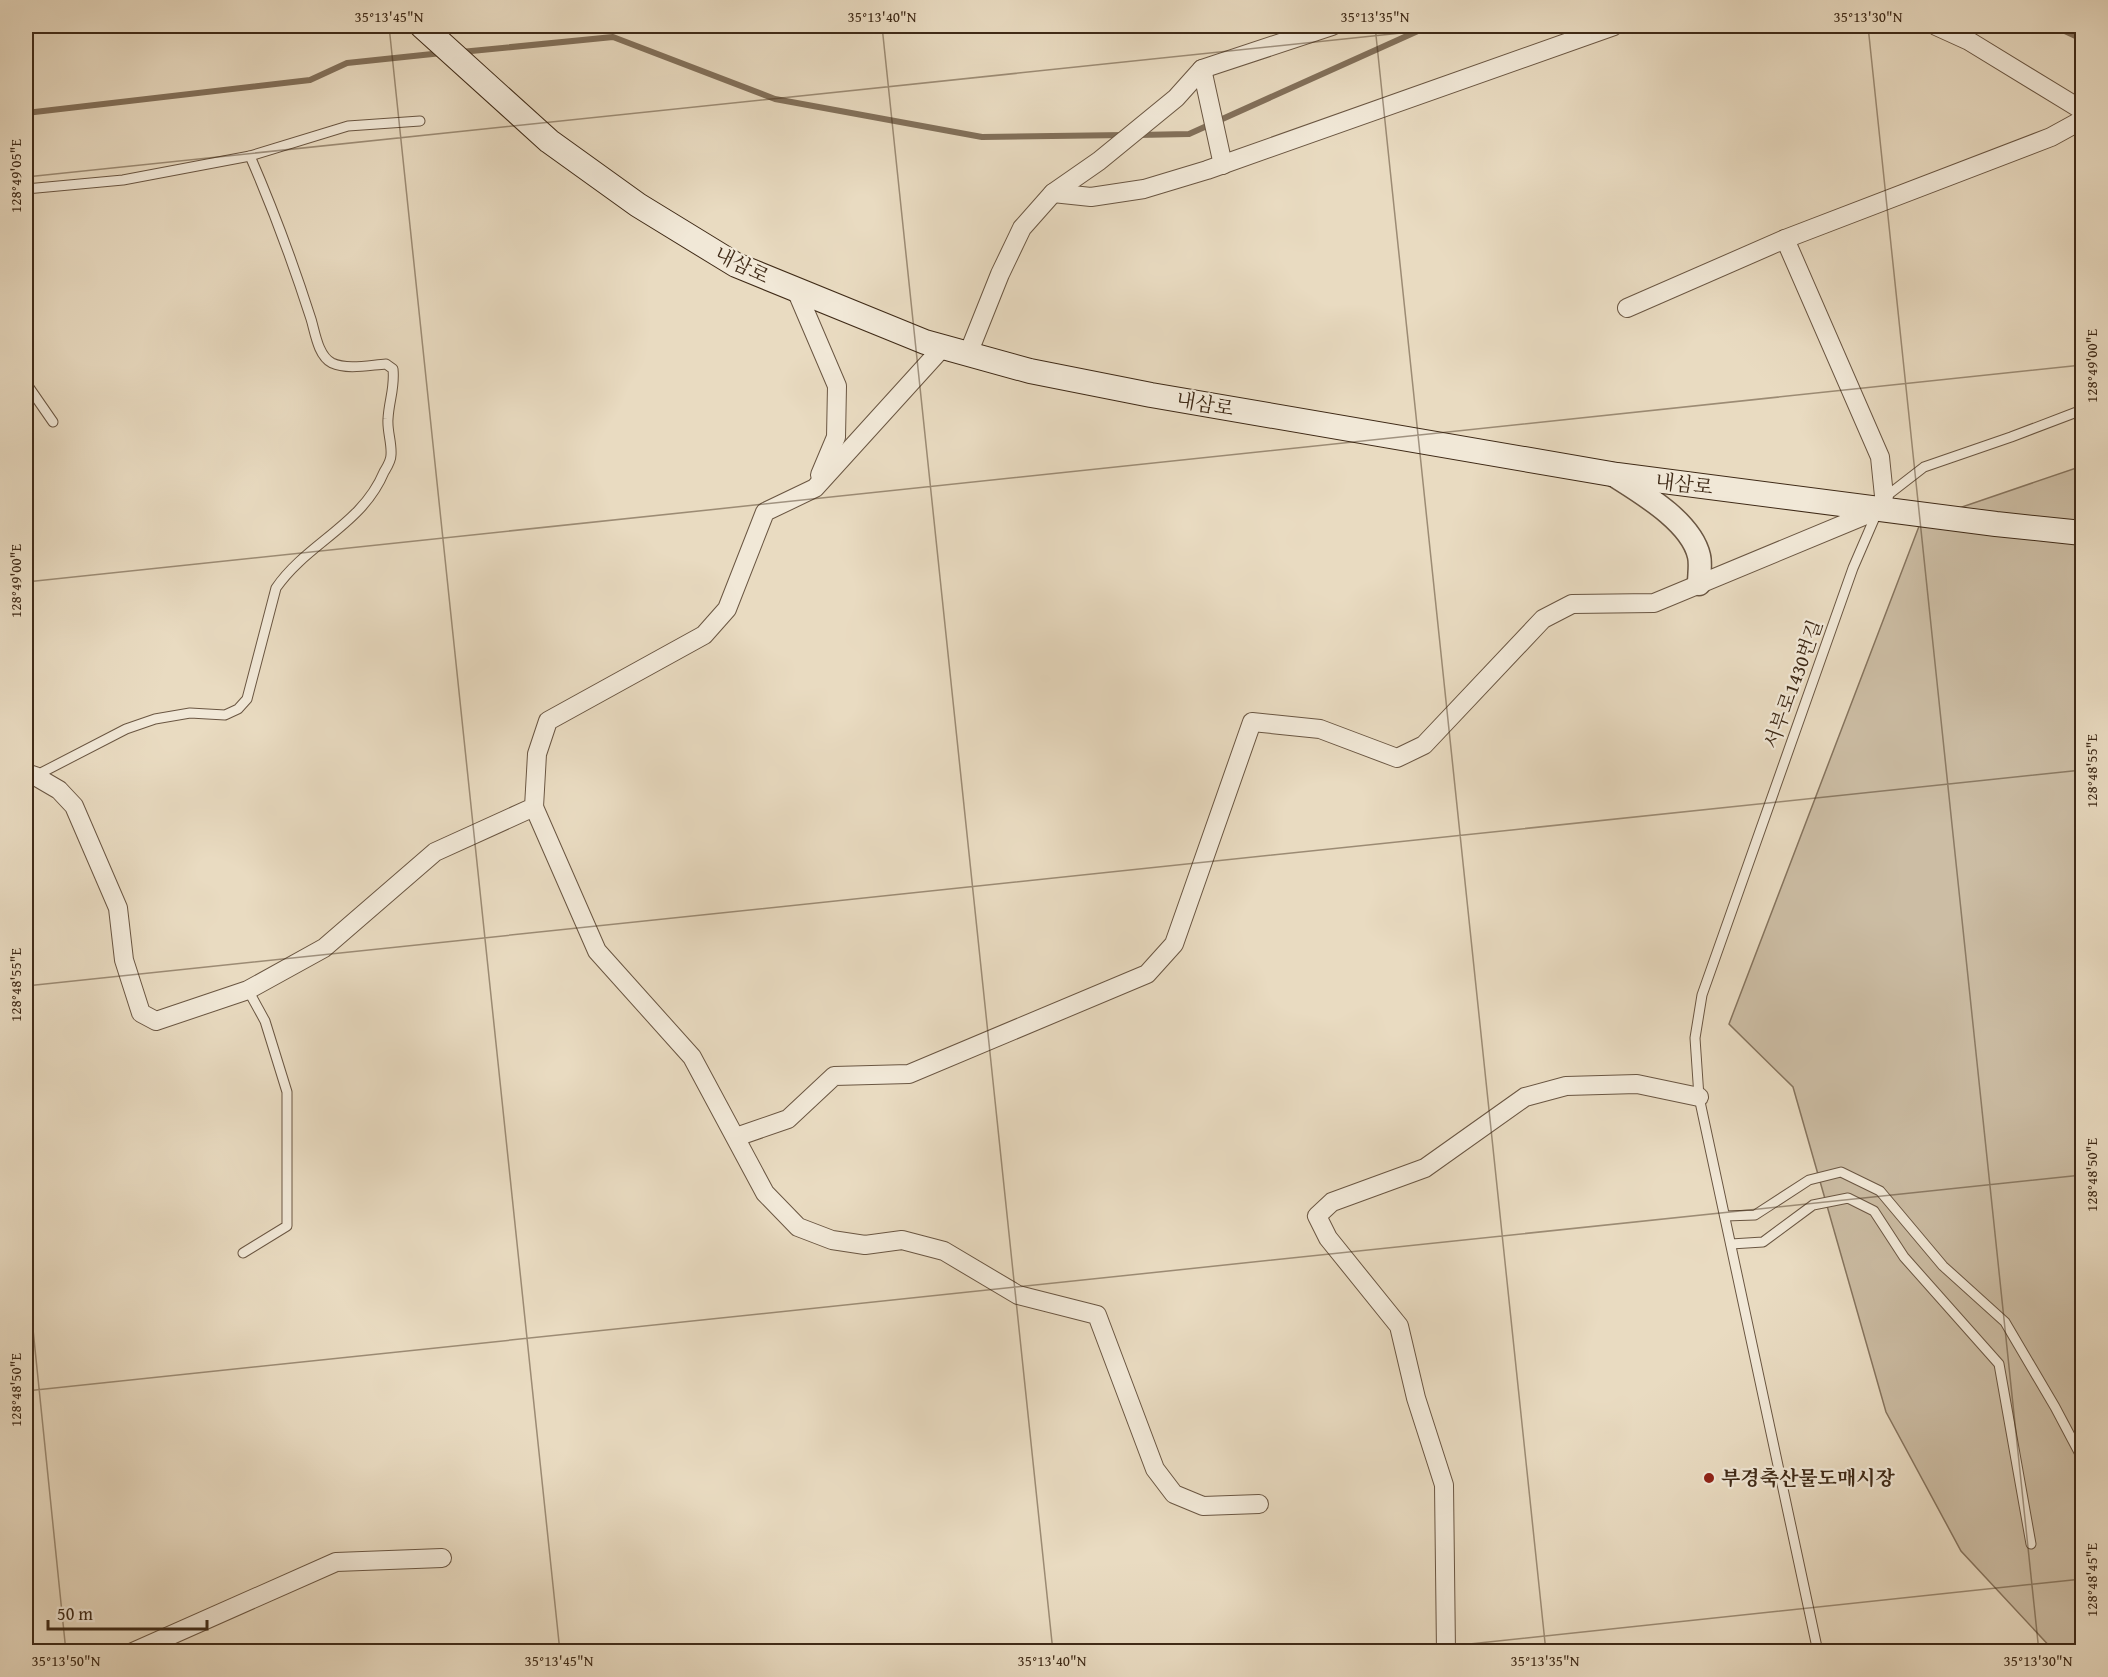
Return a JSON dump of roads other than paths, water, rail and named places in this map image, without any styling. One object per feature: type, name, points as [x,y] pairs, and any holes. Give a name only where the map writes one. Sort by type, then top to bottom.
[{"type":"main road","name":"내삼로","points":[[422,26],[549,141],[638,205],[736,265],[925,342],[1030,371],[1151,395],[1612,474],[1882,503],[2082,533]]},
{"type":"street","points":[[968,354],[1000,274],[1022,228],[1053,193],[1099,161],[1204,76],[1332,26]]},
{"type":"street","points":[[1053,193],[1090,197],[1144,189],[1224,165],[1614,26]]},
{"type":"street","points":[[1936,26],[1969,41],[2082,110]]},
{"type":"street","points":[[1204,76],[1224,165]]},
{"type":"street","points":[[1627,308],[1785,239],[2051,137],[2082,120]]},
{"type":"street","points":[[736,1137],[788,1119],[834,1076],[909,1074],[1147,974],[1174,944],[1251,722],[1320,729],[1397,758],[1424,745],[1543,619],[1572,604],[1654,603],[1882,503],[1880,457],[1785,239]]},
{"type":"street","points":[[796,290],[837,386],[836,437],[815,488]]},
{"type":"street","points":[[943,347],[815,488],[765,512],[727,609],[704,635],[548,721],[537,754],[534,807],[597,951],[692,1057],[765,1193],[798,1227],[843,1241],[865,1245],[902,1240],[944,1251],[1018,1295],[1097,1315],[1155,1469],[1174,1494],[1203,1506],[1259,1504]]},
{"type":"street","points":[[1612,474],[1661,506],[1691,538],[1699,556],[1699,584]]},
{"type":"street","points":[[30,774],[58,790],[74,806],[118,908],[124,960],[141,1013],[156,1021],[248,990],[324,948],[435,852],[534,807]]},
{"type":"street","points":[[1446,1652],[1444,1485],[1416,1398],[1399,1326],[1328,1238],[1317,1216],[1332,1202],[1425,1168],[1525,1097],[1566,1086],[1637,1084],[1700,1097]]},
{"type":"street","points":[[133,1652],[336,1562],[442,1558]]},
{"type":"lane","points":[[26,189],[123,180],[250,156],[348,126],[420,121]]},
{"type":"lane","points":[[30,774],[126,729],[155,719],[190,713],[225,715],[238,709],[247,699],[276,588],[283,578],[359,512],[379,486],[391,456],[388,426],[389,405],[395,383],[393,369],[386,364],[343,366],[330,363],[321,351],[300,284],[266,192],[250,156]]},
{"type":"lane","points":[[26,383],[53,422]]},
{"type":"lane","points":[[1882,503],[1924,467],[2082,410]]},
{"type":"lane","name":"서부로1430번길","points":[[1818,1652],[1700,1097],[1695,1038],[1702,995],[1849,579],[1882,503]]},
{"type":"lane","points":[[243,1253],[287,1226],[287,1092],[265,1021],[248,990]]},
{"type":"lane","points":[[1725,1216],[1755,1215],[1809,1180],[1840,1172],[1880,1191],[1943,1266],[2005,1322],[2082,1458]]},
{"type":"lane","points":[[1731,1244],[1763,1242],[1813,1205],[1848,1198],[1874,1211],[1904,1257],[1999,1364],[2031,1544]]},
{"type":"waterway","points":[[1138,135],[1189,134],[1429,26]]},
{"type":"waterway","points":[[2054,26],[2082,39]]},
{"type":"waterway","points":[[461,52],[613,37],[775,99],[982,137],[1125,135]]},
{"type":"waterway","points":[[26,113],[310,80],[347,63],[442,53]]},
{"type":"place","name":"부경축산물도매시장","points":[[1709,1478]]}]
